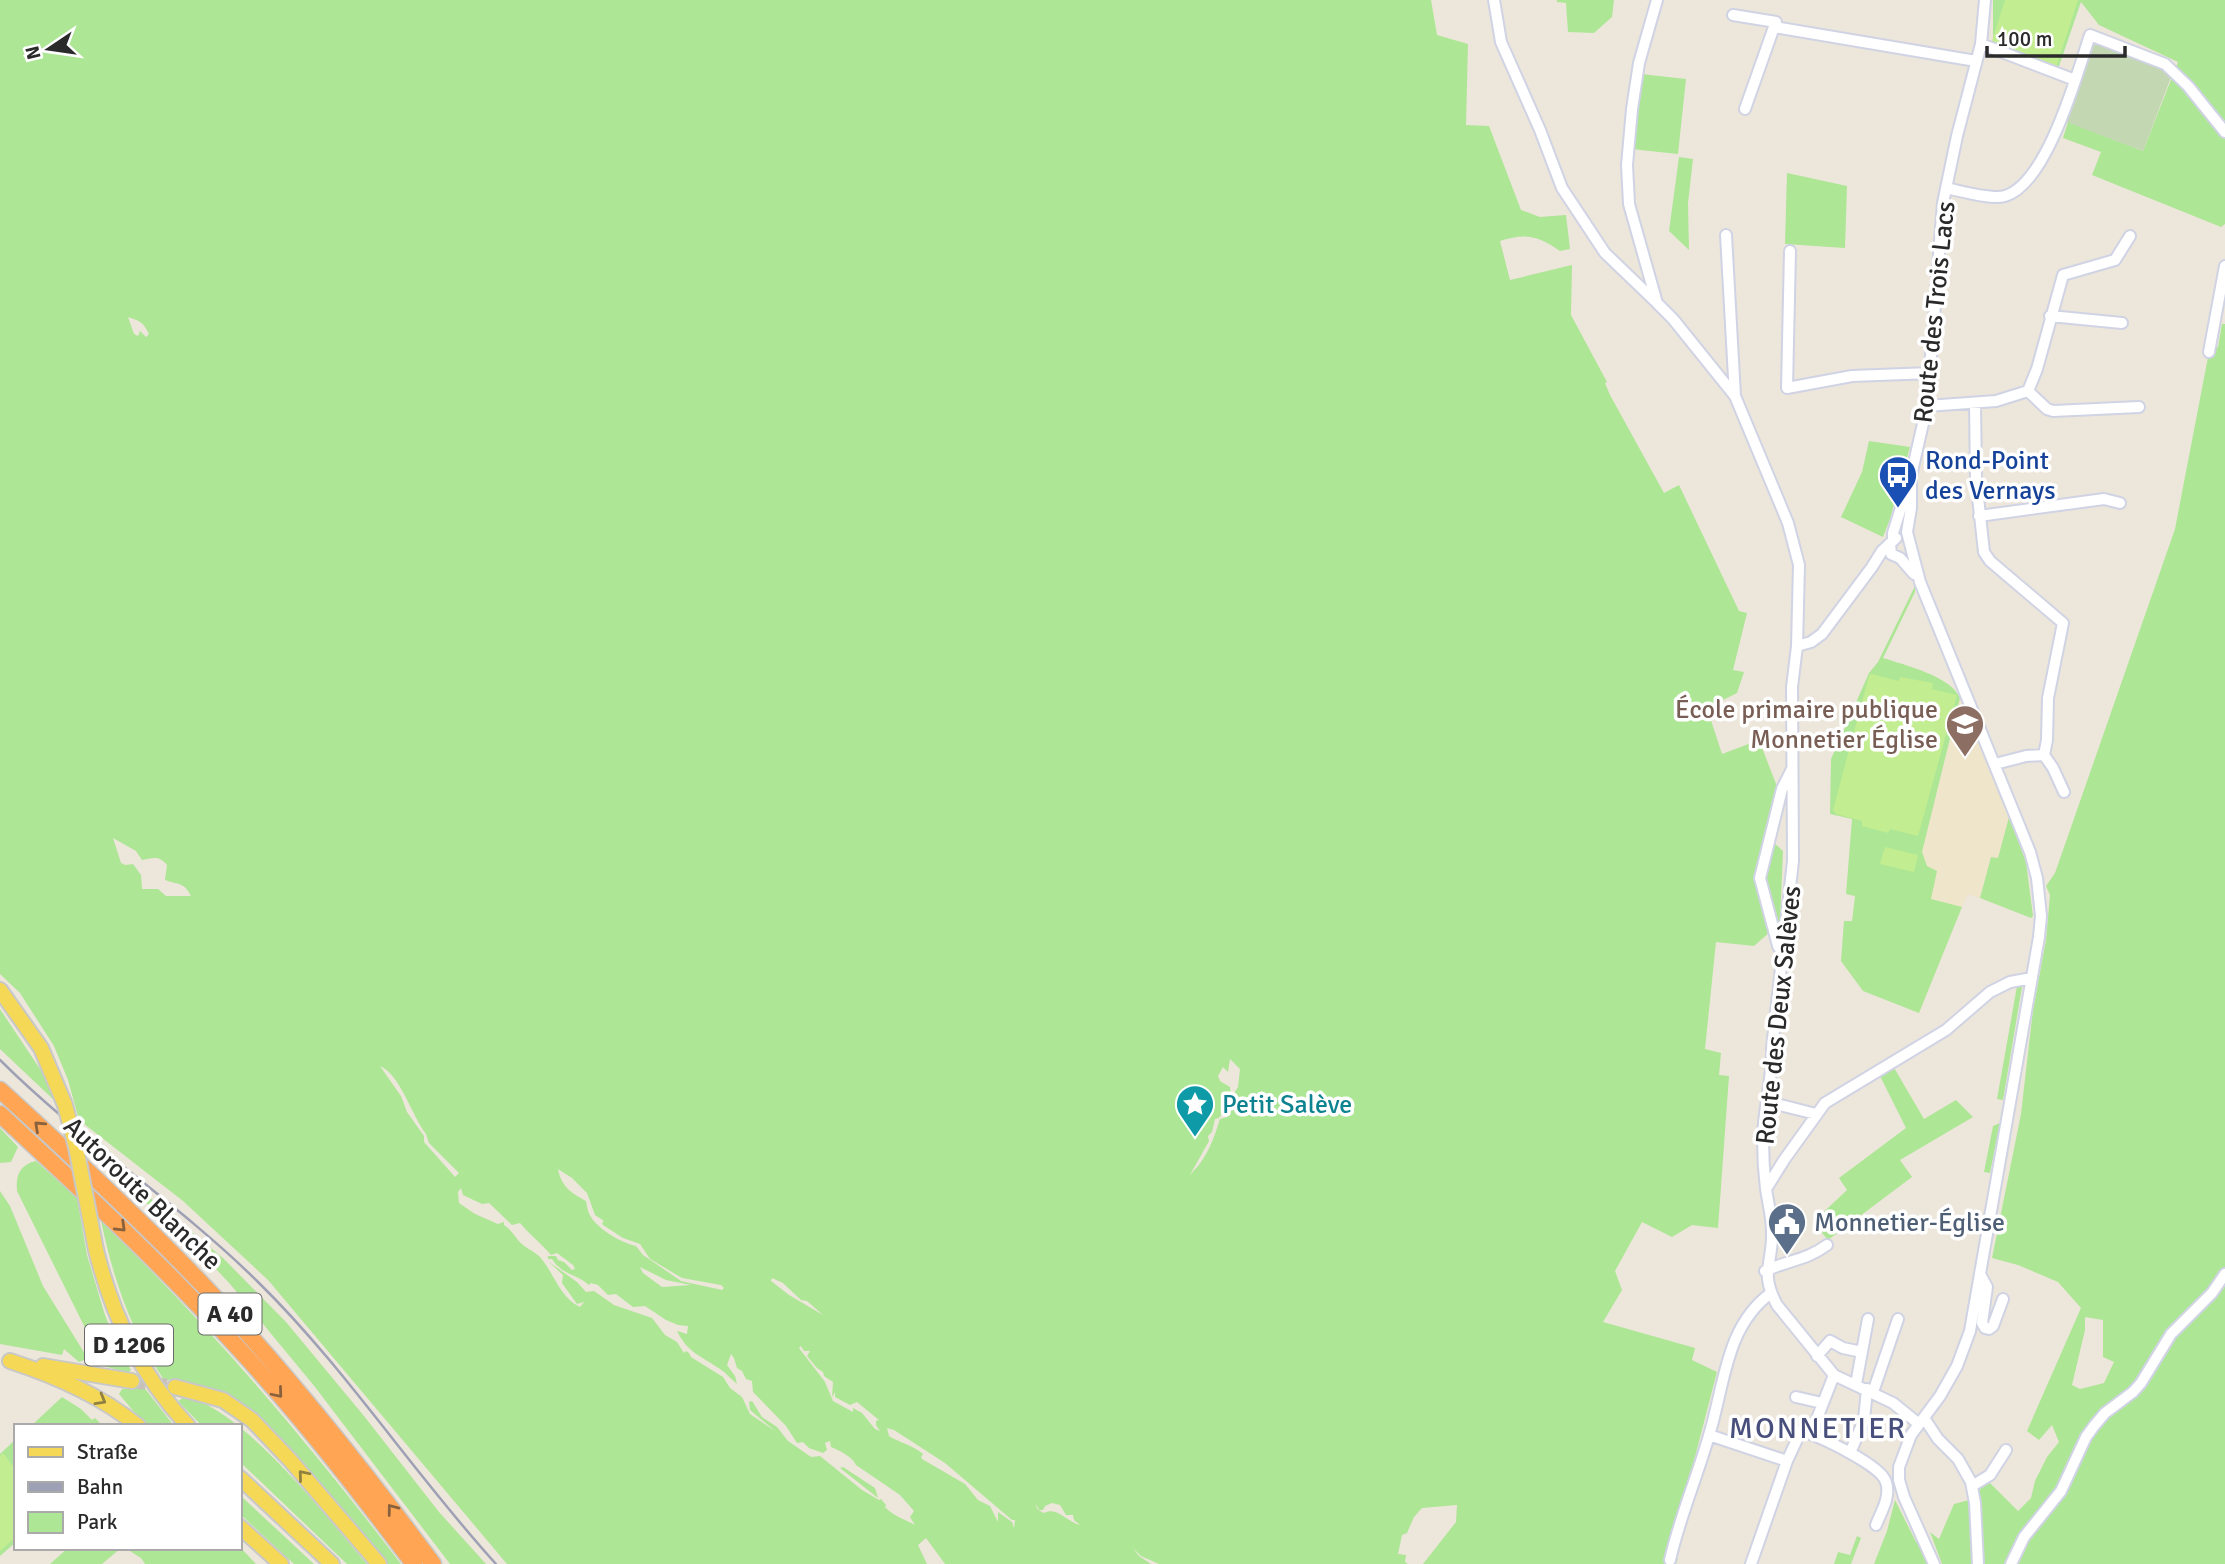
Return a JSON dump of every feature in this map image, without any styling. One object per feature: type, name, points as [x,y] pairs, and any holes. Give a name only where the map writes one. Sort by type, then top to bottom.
[{"type":"highway","name":"Autoroute Blanche","points":[[0,1090],[124,1205],[229,1313],[334,1436],[433,1564]]},
{"type":"highway","name":"Autoroute Blanche","points":[[0,1114],[134,1240],[240,1350],[329,1454],[414,1564]]},
{"type":"main road","name":"D 1206","points":[[0,990],[41,1048],[65,1105],[96,1251],[111,1303],[132,1350],[149,1378],[186,1424]]},
{"type":"main road","points":[[5,1361],[132,1381]]},
{"type":"main road","points":[[5,1361],[39,1371],[80,1389],[120,1411],[136,1424]]},
{"type":"main road","points":[[175,1387],[223,1400],[252,1420],[379,1564]]},
{"type":"main road","points":[[242,1480],[332,1564]]},
{"type":"main road","points":[[242,1529],[281,1564]]},
{"type":"street","points":[[1494,0],[1502,42],[1562,188],[1605,253],[1673,319],[1735,396]]},
{"type":"street","points":[[1657,0],[1639,63],[1626,172],[1629,204],[1657,303]]},
{"type":"street","name":"Route des Trois Lacs","points":[[1891,542],[1911,476],[1927,406],[1938,251],[1946,188],[1981,44],[1984,0]]},
{"type":"street","points":[[1733,15],[1776,22],[1745,109]]},
{"type":"street","points":[[1774,27],[1976,61]]},
{"type":"street","name":"Route des Trois Lacs","points":[[1946,188],[1998,196],[2012,192],[2035,171],[2054,135],[2090,35],[2165,64],[2188,86],[2225,132]]},
{"type":"street","points":[[1981,44],[2075,80]]},
{"type":"street","points":[[1726,235],[1735,396]]},
{"type":"street","points":[[2028,391],[2037,369],[2063,275],[2115,260],[2120,257],[2130,236]]},
{"type":"street","points":[[1790,251],[1787,388],[1852,376],[1931,373]]},
{"type":"street","points":[[2209,352],[2225,266]]},
{"type":"street","points":[[2050,316],[2122,323]]},
{"type":"street","points":[[1927,406],[1996,401],[2028,391]]},
{"type":"street","points":[[2028,391],[2047,409],[2053,411],[2139,407]]},
{"type":"street","name":"Route des Deux Salèves","points":[[1735,396],[1781,505],[1795,545],[1800,576],[1792,687],[1793,861],[1763,1138],[1766,1189],[1772,1222],[1772,1250],[1765,1271],[1777,1304],[1834,1376],[1865,1388],[1921,1421],[1958,1459],[1972,1486]]},
{"type":"street","points":[[1975,403],[1976,479],[1982,544],[1987,558],[2063,622],[2048,698],[2044,755],[2064,792]]},
{"type":"street","name":"Route des Trois Lacs","points":[[1911,476],[1910,511],[1906,526],[1909,546],[1920,582],[2034,863],[2040,916],[2039,937],[1981,1276]]},
{"type":"street","points":[[1979,516],[2104,499],[2120,503]]},
{"type":"street","points":[[1797,646],[1811,642],[1822,634],[1882,551],[1891,542],[1899,537],[1909,546],[1906,556],[1872,567]]},
{"type":"street","points":[[1891,542],[1890,552],[1897,558]]},
{"type":"street","name":"Route des Trois Lacs","points":[[1897,558],[1920,582]]},
{"type":"street","points":[[1995,764],[2026,756],[2044,755]]},
{"type":"street","points":[[1784,956],[1778,946],[1760,878],[1782,789],[1793,766]]},
{"type":"street","points":[[1766,1189],[1825,1103],[1946,1030],[1990,992],[2010,982],[2032,978]]},
{"type":"street","points":[[1768,1102],[1816,1114]]},
{"type":"street","points":[[1765,1271],[1781,1264],[1794,1263],[1817,1253],[1827,1245]]},
{"type":"street","points":[[2011,1564],[2024,1537],[2061,1490],[2094,1426],[2141,1383],[2171,1334],[2212,1293],[2225,1274]]},
{"type":"street","points":[[1981,1276],[1987,1287],[1982,1323],[1985,1328],[1989,1329],[1993,1325],[2003,1299]]},
{"type":"street","points":[[1934,1564],[1900,1488],[1899,1467],[1903,1452],[1957,1366],[1970,1331],[1981,1276]]},
{"type":"street","points":[[1670,1560],[1709,1436],[1732,1342],[1756,1304],[1771,1293]]},
{"type":"street","points":[[1850,1453],[1864,1420],[1862,1352],[1868,1318]]},
{"type":"street","points":[[1865,1388],[1898,1320]]},
{"type":"street","points":[[1817,1356],[1830,1341],[1843,1348],[1862,1352]]},
{"type":"street","points":[[1811,1434],[1834,1376]]},
{"type":"street","points":[[1796,1397],[1822,1403]]},
{"type":"street","points":[[1751,1564],[1787,1461],[1801,1431],[1850,1453],[1883,1476],[1888,1493],[1876,1525]]},
{"type":"street","points":[[1709,1436],[1787,1461]]},
{"type":"street","points":[[1978,1564],[1972,1486],[1990,1475],[2006,1450]]},
{"type":"shaded area","name":"École primaire publique Monnetier Église","points":[[1960,698],[2009,817],[1998,858],[1991,857],[1980,898],[1968,894],[1962,907],[1931,900],[1927,866],[1922,852]]},
{"type":"green space","points":[[0,0],[1431,0],[1437,35],[1468,44],[1466,125],[1489,126],[1521,210],[1540,217],[1566,215],[1570,249],[1560,251],[1538,239],[1524,236],[1500,241],[1510,280],[1572,265],[1571,315],[1607,382],[1605,383],[1610,395],[1664,493],[1679,485],[1739,611],[1747,613],[1733,670],[1744,672],[1737,693],[1707,708],[1722,754],[1759,740],[1778,789],[1766,836],[1783,851],[1780,923],[1754,946],[1716,942],[1705,1049],[1721,1053],[1719,1075],[1729,1076],[1718,1228],[1692,1225],[1672,1237],[1642,1222],[1615,1271],[1622,1290],[1603,1322],[1695,1348],[1692,1360],[1717,1372],[1667,1556],[1678,1559],[1676,1564],[1423,1564],[1456,1522],[1457,1505],[1422,1508],[1414,1517],[1407,1533],[1402,1535],[1398,1554],[1406,1555],[1405,1562],[1408,1564],[1159,1564],[1141,1556],[1133,1548],[1139,1556],[1151,1564],[945,1564],[926,1538],[918,1545],[927,1564],[507,1564],[268,1280],[183,1201],[79,1120],[68,1080],[54,1046],[20,993],[0,974]],"holes":[[[128,317],[145,326],[149,334],[146,337],[140,331],[138,336],[134,334]],[[113,838],[136,851],[142,860],[161,860],[167,865],[165,880],[183,886],[191,896],[166,896],[158,889],[142,889],[141,875],[133,864],[121,863]],[[1230,1059],[1240,1069],[1238,1087],[1231,1098],[1232,1109],[1227,1117],[1220,1119],[1209,1149],[1190,1175],[1209,1141],[1208,1136],[1212,1132],[1215,1119],[1225,1110],[1223,1098],[1231,1095],[1230,1087],[1220,1081],[1218,1076],[1223,1067],[1228,1072]],[[380,1066],[387,1070],[400,1086],[429,1143],[459,1173],[455,1177],[424,1142],[424,1136],[407,1112],[401,1096]],[[558,1169],[587,1193],[595,1215],[604,1221],[603,1225],[623,1238],[640,1244],[650,1259],[682,1278],[721,1285],[724,1288],[722,1290],[681,1281],[643,1255],[636,1246],[599,1227],[590,1215],[586,1201],[564,1184]],[[461,1188],[463,1195],[482,1204],[489,1203],[512,1225],[520,1223],[551,1255],[557,1253],[575,1269],[572,1270],[556,1256],[548,1256],[548,1259],[552,1259],[565,1271],[589,1285],[598,1285],[608,1295],[616,1294],[633,1307],[645,1306],[666,1320],[688,1326],[687,1334],[677,1331],[686,1344],[737,1384],[727,1365],[731,1354],[737,1368],[746,1379],[752,1381],[753,1392],[786,1426],[797,1443],[803,1442],[809,1448],[823,1453],[827,1450],[825,1443],[830,1441],[831,1447],[849,1456],[856,1465],[900,1495],[914,1511],[910,1517],[915,1525],[892,1513],[881,1499],[862,1490],[820,1456],[811,1457],[788,1441],[777,1427],[762,1417],[752,1401],[749,1402],[750,1410],[775,1431],[750,1414],[742,1397],[730,1388],[723,1377],[686,1351],[684,1353],[677,1342],[665,1335],[652,1318],[614,1305],[594,1291],[586,1292],[549,1262],[563,1275],[562,1283],[577,1304],[584,1302],[580,1307],[573,1303],[540,1257],[524,1246],[504,1222],[498,1224],[459,1203],[458,1192]],[[640,1267],[666,1280],[691,1285],[662,1287],[643,1273]],[[772,1278],[783,1283],[823,1315],[789,1295],[771,1281]],[[801,1346],[804,1351],[810,1351],[807,1356],[824,1376],[833,1382],[832,1397],[835,1392],[835,1397],[850,1405],[857,1402],[879,1420],[876,1425],[880,1431],[875,1429],[862,1413],[853,1408],[853,1412],[833,1401],[825,1382],[799,1348]],[[887,1428],[945,1463],[1015,1520],[1014,1528],[1012,1522],[998,1512],[998,1522],[990,1506],[978,1500],[965,1484],[922,1459],[923,1454],[889,1436]],[[1052,1503],[1060,1505],[1066,1515],[1073,1515],[1080,1525],[1058,1513],[1044,1513],[1037,1509],[1036,1504],[1039,1510]]]},
{"type":"green space","points":[[1557,0],[1614,0],[1612,17],[1594,33],[1568,32],[1566,3]]},
{"type":"green space","points":[[1993,0],[2225,0],[2225,224],[2221,227],[2092,175],[2101,152],[2063,138],[2068,122],[2143,151],[2178,62],[2099,25],[2081,2],[2058,69],[1993,44]]},
{"type":"green space","points":[[2005,0],[2078,0],[2056,68],[1992,41]]},
{"type":"green space","points":[[2094,42],[2173,72],[2143,151],[2064,121]]},
{"type":"green space","points":[[1641,74],[1686,79],[1678,154],[1631,149]]},
{"type":"green space","points":[[1679,157],[1693,159],[1688,203],[1689,250],[1669,231]]},
{"type":"green space","points":[[1787,173],[1847,186],[1845,248],[1785,244]]},
{"type":"green space","points":[[2222,324],[2225,324],[2225,1564],[1942,1564],[1930,1532],[1939,1539],[1954,1504],[1973,1499],[1978,1488],[1989,1482],[2018,1511],[2031,1498],[2035,1481],[2047,1457],[2059,1442],[2052,1425],[2039,1440],[2027,1431],[2081,1308],[2058,1282],[2018,1265],[1992,1258],[2021,1114],[2033,1010],[2046,940],[2050,895],[2046,886],[2055,873],[2175,529],[2209,352],[2218,347]],"holes":[[[2085,1317],[2103,1320],[2103,1357],[2114,1362],[2104,1383],[2080,1389],[2072,1385],[2085,1330]]]},
{"type":"green space","points":[[1869,441],[1910,447],[1883,537],[1841,517],[1862,472]]},
{"type":"green space","points":[[1915,586],[1915,592],[1883,658],[1947,683],[1960,698],[1922,852],[1927,866],[1937,871],[1931,899],[1962,907],[1919,1013],[1863,991],[1841,961],[1844,921],[1852,921],[1855,896],[1846,894],[1852,819],[1830,814],[1831,759],[1869,673],[1878,662]]},
{"type":"green space","points":[[1871,674],[1899,681],[1900,677],[1933,683],[1932,689],[1957,695],[1918,836],[1890,829],[1888,833],[1862,826],[1862,821],[1836,814],[1833,810]]},
{"type":"green space","points":[[2009,817],[2026,862],[2033,916],[2031,918],[1980,898],[1991,857],[1998,858]]},
{"type":"green space","points":[[1885,847],[1918,855],[1914,872],[1880,864]]},
{"type":"green space","points":[[2017,986],[2022,987],[2003,1100],[1997,1099]]},
{"type":"green space","points":[[0,1009],[40,1069],[56,1102],[0,1049]]},
{"type":"green space","points":[[1893,1066],[1924,1119],[1956,1100],[1973,1117],[1900,1160],[1912,1177],[1828,1240],[1813,1222],[1847,1190],[1839,1178],[1906,1128],[1879,1074]]},
{"type":"green space","points":[[2000,1123],[1990,1173],[1984,1172],[1993,1126]]},
{"type":"green space","points":[[0,1128],[18,1147],[11,1162],[0,1163]]},
{"type":"green space","points":[[86,1145],[223,1258],[286,1322],[439,1512],[486,1564],[450,1564],[315,1387],[230,1284],[189,1240],[88,1152]]},
{"type":"green space","points":[[36,1161],[77,1198],[87,1255],[116,1345],[131,1370],[128,1373],[104,1366],[17,1191],[17,1181],[22,1168]]},
{"type":"green space","points":[[0,1191],[10,1206],[43,1286],[85,1354],[84,1360],[79,1362],[64,1349],[62,1355],[0,1344]]},
{"type":"green space","points":[[101,1221],[181,1302],[258,1387],[331,1474],[401,1564],[385,1564],[256,1416],[205,1387],[164,1380],[142,1342],[125,1304]]},
{"type":"green space","points":[[143,1386],[172,1424],[144,1424],[119,1394],[122,1389]]},
{"type":"green space","points":[[62,1397],[101,1424],[33,1424]]},
{"type":"green space","points":[[183,1398],[205,1404],[235,1424],[200,1424],[178,1401]]},
{"type":"green space","points":[[242,1430],[282,1466],[367,1564],[347,1564],[242,1464]]},
{"type":"green space","points":[[14,1441],[14,1544],[0,1556],[0,1454]]},
{"type":"green space","points":[[3,1453],[14,1467],[14,1539],[0,1551],[0,1456]]},
{"type":"green space","points":[[843,1467],[875,1488],[878,1498],[840,1468]]},
{"type":"green space","points":[[242,1497],[314,1564],[294,1564],[242,1516]]},
{"type":"green space","points":[[1895,1500],[1916,1542],[1920,1541],[1930,1564],[1874,1564]]},
{"type":"green space","points":[[1857,1536],[1861,1538],[1851,1564],[1834,1564],[1838,1552],[1850,1555]]},
{"type":"green space","points":[[242,1549],[256,1564],[145,1564],[128,1550]]},
{"type":"green space","points":[[66,1550],[119,1550],[102,1564],[50,1564]]},
{"type":"tunnel","points":[[132,1381],[175,1387]]},
{"type":"railway","points":[[0,1060],[63,1117],[194,1224],[257,1281],[320,1349],[496,1564]]},
{"type":"place","name":"Rond-Point des Vernays","points":[[1898,509]]},
{"type":"place","name":"École primaire publique Monnetier Église","points":[[1965,758]]},
{"type":"place","name":"Petit Salève","points":[[1195,1138]]},
{"type":"place","name":"Monnetier-Église","points":[[1787,1256]]},
{"type":"district","name":"MONNETIER","points":[[1818,1428]]}]
